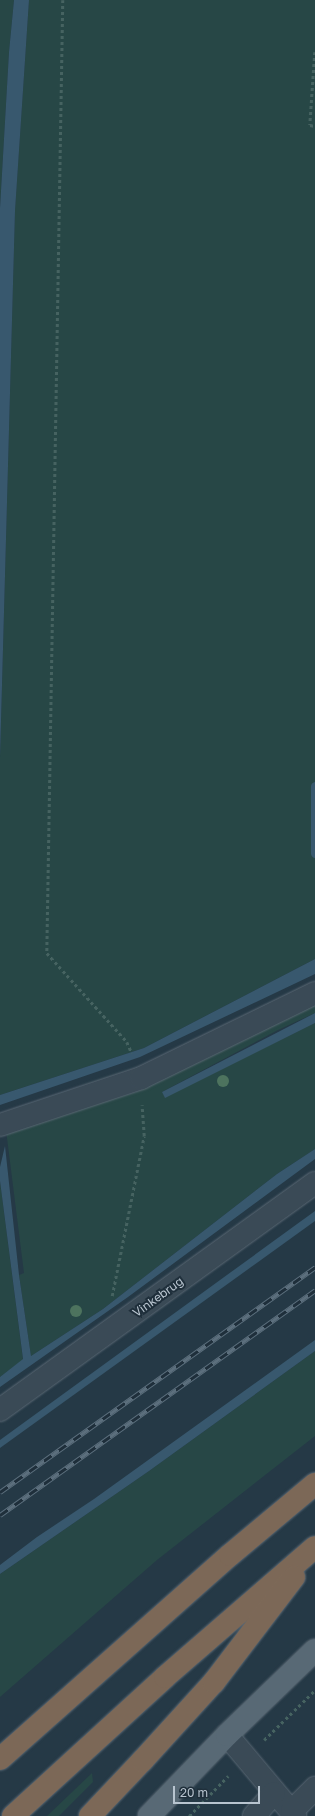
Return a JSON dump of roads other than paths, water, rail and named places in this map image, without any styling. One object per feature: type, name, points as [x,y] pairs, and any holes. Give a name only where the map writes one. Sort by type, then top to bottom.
[{"type":"highway","points":[[0,1759],[230,1555],[315,1484]]},
{"type":"highway","points":[[13,1816],[165,1677],[315,1547]]},
{"type":"highway","points":[[90,1816],[214,1682],[315,1550]]},
{"type":"main road","points":[[149,1816],[227,1735],[315,1650]]},
{"type":"street","points":[[0,1125],[141,1078],[315,993]]},
{"type":"street","name":"Vinkebrug","points":[[0,1410],[315,1183]]},
{"type":"street","points":[[227,1735],[293,1814],[315,1788]]},
{"type":"street","points":[[254,1816],[274,1793]]},
{"type":"water","points":[[14,0],[29,0],[15,211],[0,758],[0,208],[9,52]]},
{"type":"water","points":[[315,959],[315,974],[140,1057],[0,1105],[0,1095],[144,1048]]},
{"type":"water","points":[[315,1013],[315,1023],[165,1098],[162,1092]]},
{"type":"water","points":[[5,1146],[19,1275],[31,1356],[103,1309],[277,1174],[315,1149],[315,1159],[128,1297],[0,1387],[0,1377],[23,1359],[0,1181],[0,1167]]},
{"type":"water","points":[[315,1211],[315,1221],[0,1448],[0,1440]]},
{"type":"water","points":[[315,1340],[315,1351],[149,1471],[0,1574],[0,1565],[37,1537],[94,1499]]},
{"type":"waterway","points":[[315,786],[315,853]]},
{"type":"railway","points":[[0,1492],[315,1267]]},
{"type":"railway","points":[[0,1515],[315,1290]]}]
